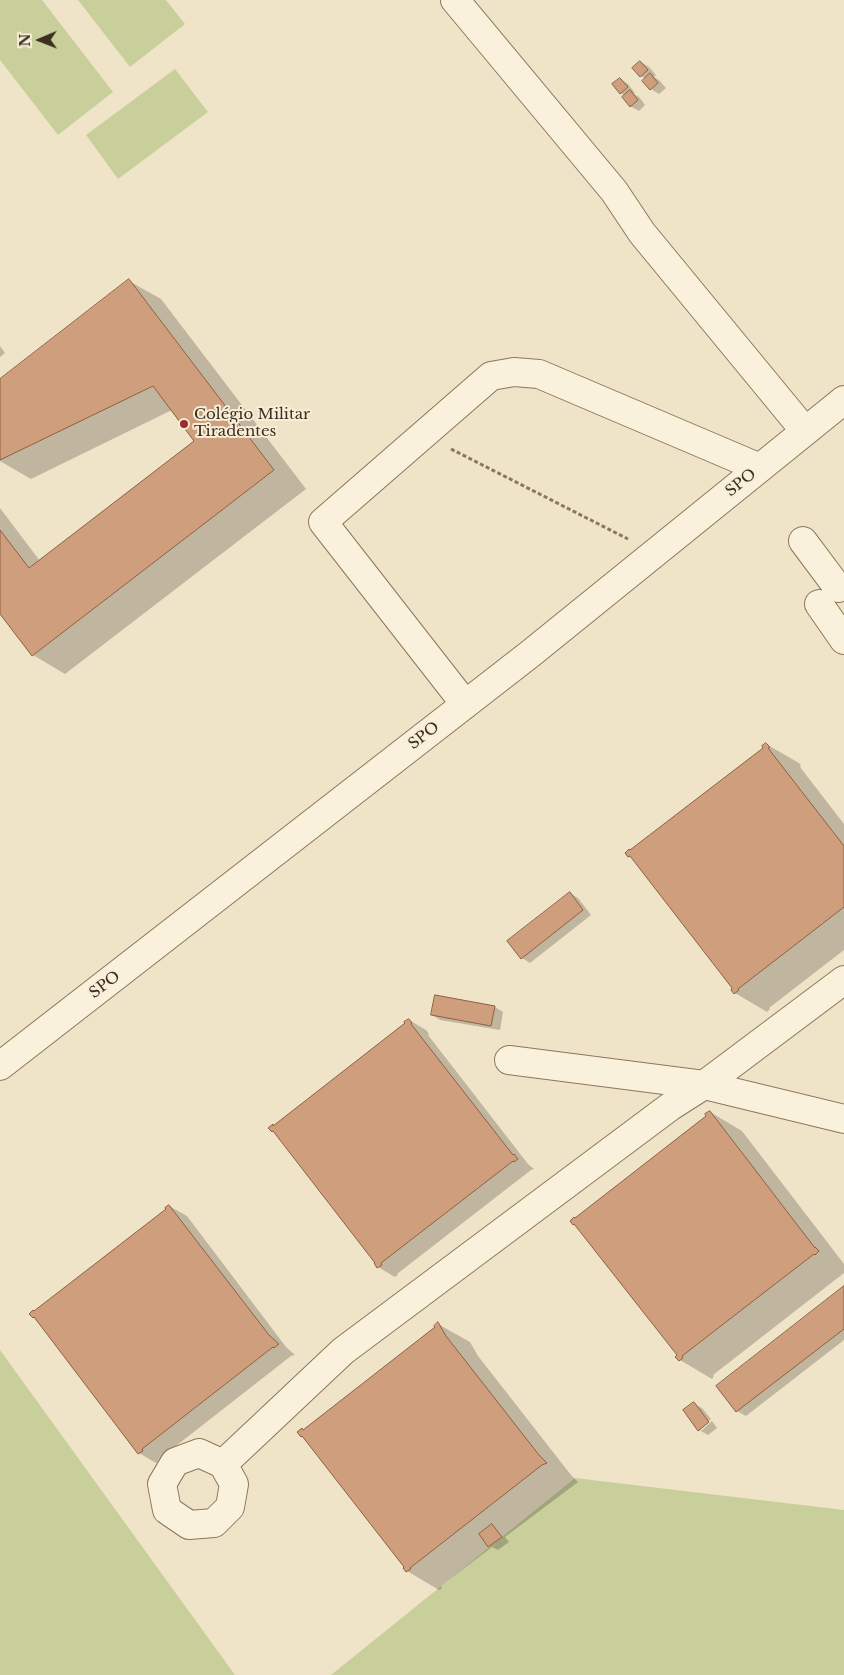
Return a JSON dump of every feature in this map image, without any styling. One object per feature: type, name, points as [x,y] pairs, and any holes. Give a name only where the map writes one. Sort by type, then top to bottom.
[{"type":"street","points":[[455,0],[614,191],[642,233],[805,431]]},
{"type":"street","points":[[465,704],[323,522],[491,376],[514,372],[539,374],[760,468]]},
{"type":"street","name":"SPO","points":[[0,1066],[530,654],[844,400]]},
{"type":"street","points":[[803,540],[829,596],[844,640]]},
{"type":"street","points":[[223,1464],[343,1351],[671,1106],[704,1085],[844,980]]},
{"type":"street","points":[[509,1060],[704,1085],[844,1119]]},
{"type":"path","points":[[423,435],[655,553]]},
{"type":"green space","points":[[0,0],[42,0],[113,92],[58,135],[0,60]]},
{"type":"green space","points":[[78,0],[166,0],[185,24],[130,67]]},
{"type":"green space","points":[[175,69],[208,112],[118,179],[86,135]]},
{"type":"green space","points":[[0,1350],[235,1675],[0,1675]]},
{"type":"green space","points":[[575,1478],[844,1510],[844,1675],[331,1675]]},
{"type":"building","points":[[640,61],[648,70],[640,77],[632,68]]},
{"type":"building","points":[[650,73],[658,83],[650,90],[642,81]]},
{"type":"building","points":[[620,78],[628,87],[620,94],[612,84]]},
{"type":"building","points":[[630,90],[638,100],[630,107],[622,97]]},
{"type":"building","points":[[129,279],[274,470],[32,656],[0,614],[0,530],[29,568],[194,441],[153,386],[0,460],[0,379]]},
{"type":"building","points":[[766,743],[844,846],[844,907],[734,994],[731,990],[732,988],[630,856],[628,857],[625,853],[763,748],[762,746]]},
{"type":"building","points":[[570,892],[583,910],[521,959],[507,941]]},
{"type":"building","points":[[435,995],[495,1006],[491,1026],[431,1015]]},
{"type":"building","points":[[409,1019],[518,1159],[381,1263],[382,1265],[377,1268],[273,1131],[268,1128]]},
{"type":"building","points":[[710,1111],[819,1251],[682,1356],[683,1358],[679,1361],[675,1357],[677,1355],[570,1221]]},
{"type":"building","points":[[169,1205],[269,1335],[279,1344],[138,1454],[34,1317],[29,1314]]},
{"type":"building","points":[[844,1286],[844,1329],[736,1412],[716,1386]]},
{"type":"building","points":[[438,1322],[446,1336],[547,1463],[406,1572],[297,1432],[302,1428],[303,1430],[435,1327]]},
{"type":"building","points":[[694,1402],[709,1422],[698,1431],[683,1410]]},
{"type":"building","points":[[492,1524],[502,1537],[488,1547],[479,1534]]},
{"type":"place","name":"Colégio Militar Tiradentes","points":[[184,424]]}]
